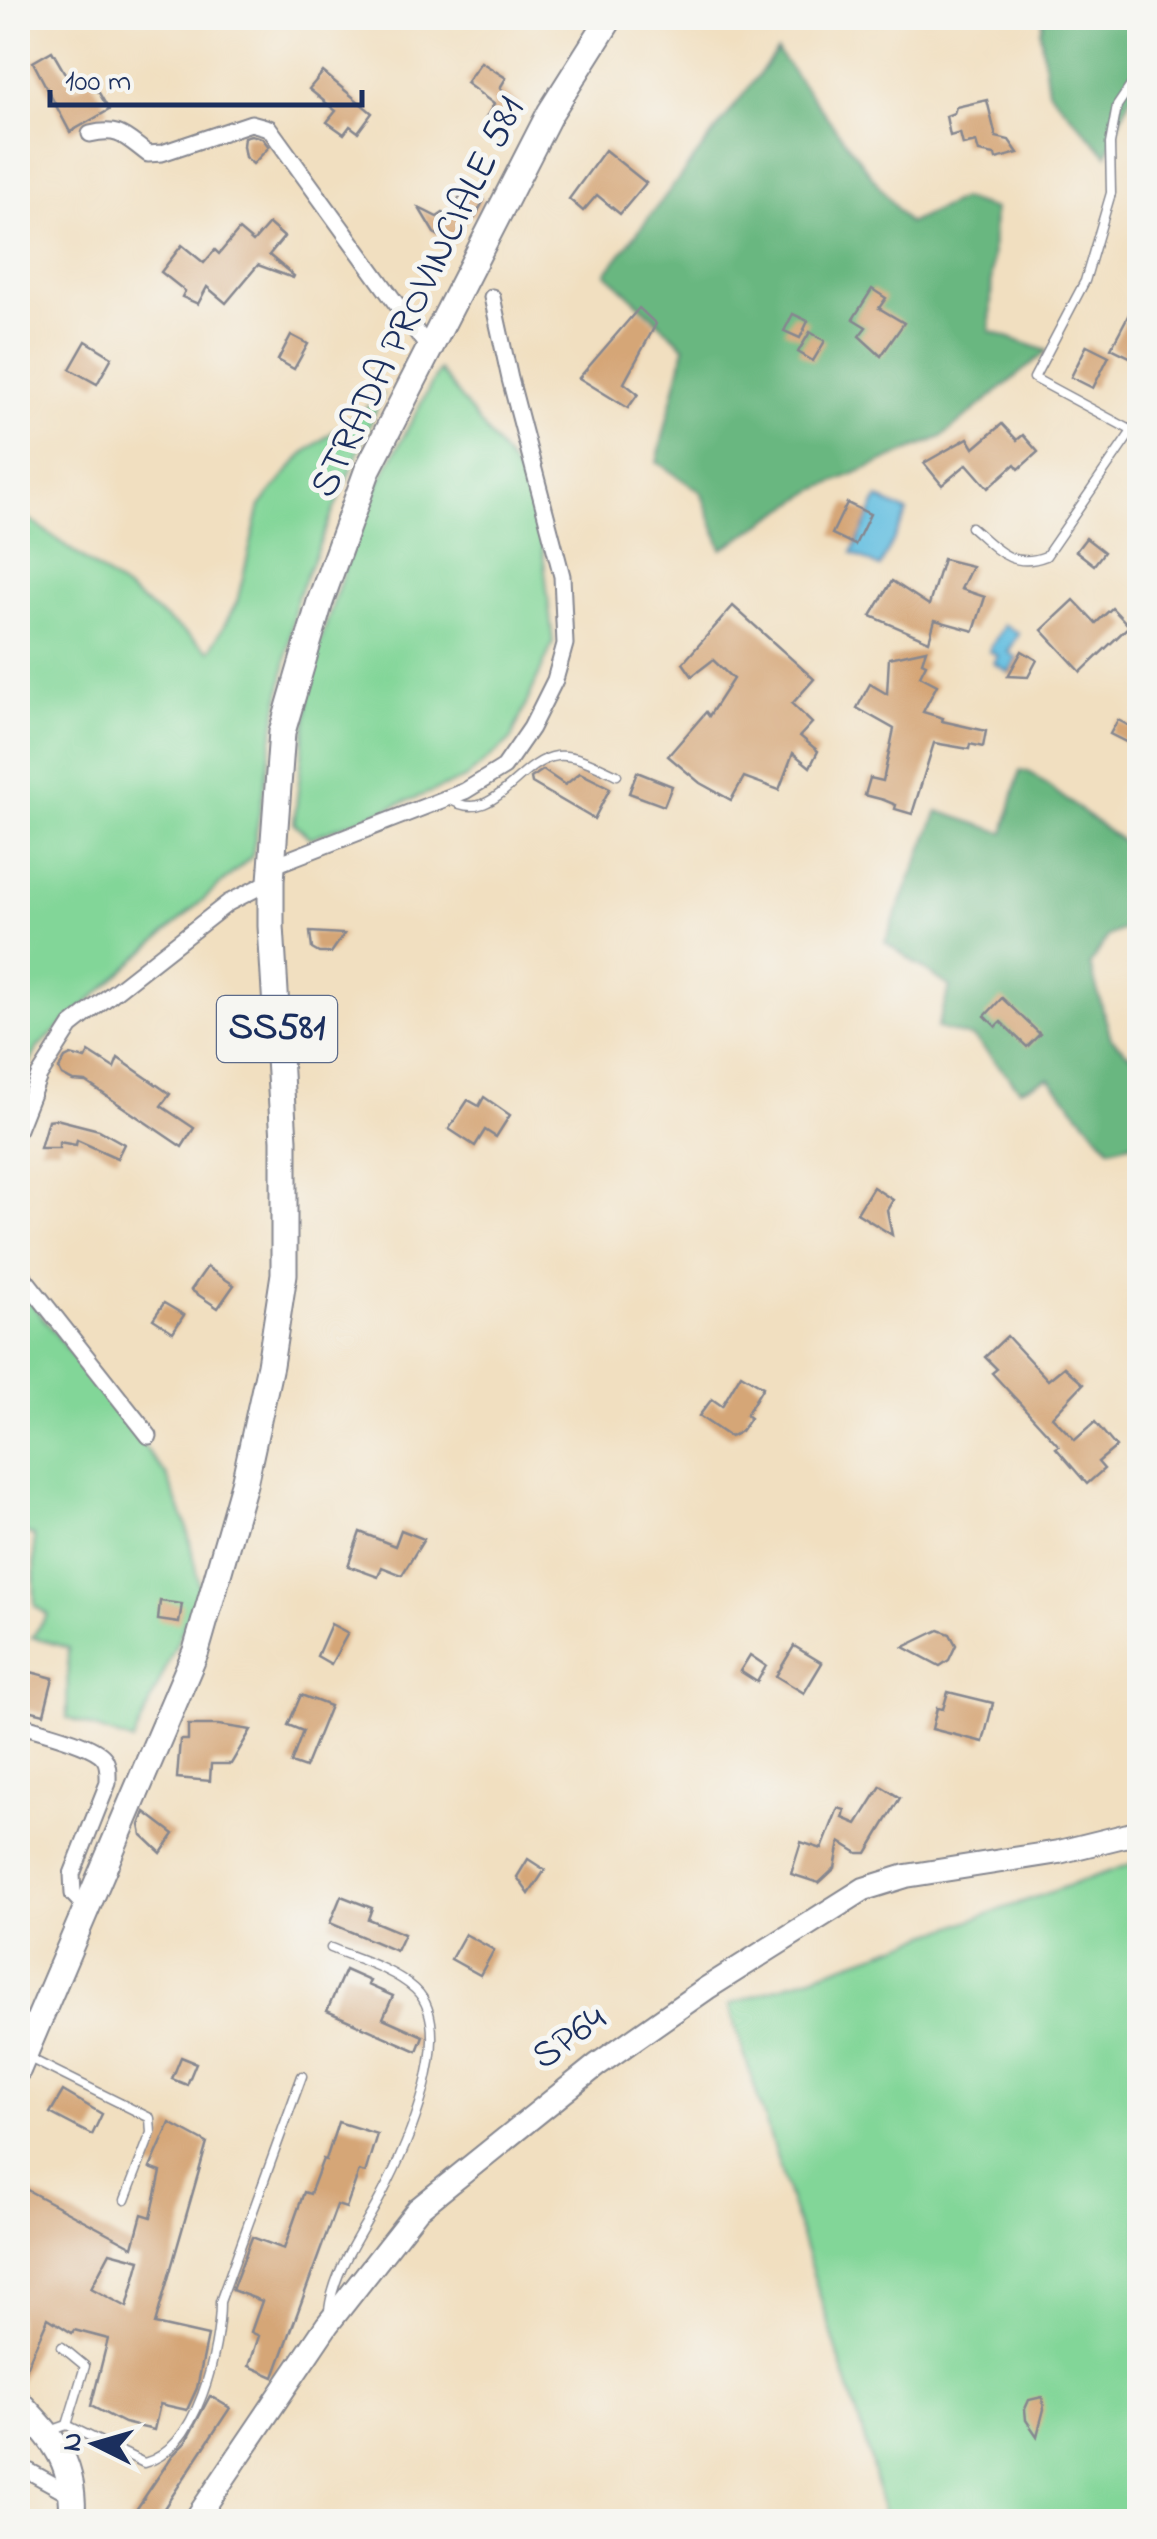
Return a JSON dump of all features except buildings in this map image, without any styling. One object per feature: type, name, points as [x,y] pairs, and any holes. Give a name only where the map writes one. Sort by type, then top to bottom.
[{"type":"main road","name":"STRADA PROVINCIALE 581","points":[[20,2062],[196,1651],[244,1484],[270,1365],[284,1274],[284,1140],[271,926],[282,732],[320,602],[368,469],[550,113],[610,18]]},
{"type":"main road","points":[[18,2402],[56,2428],[68,2468],[72,2522]]},
{"type":"street","points":[[90,134],[108,130],[121,133],[148,154],[251,124],[269,128],[429,350]]},
{"type":"street","points":[[18,1128],[39,1076],[72,1026],[228,903],[272,874],[448,798],[504,767],[531,728],[555,680],[565,644],[562,576],[492,297]]},
{"type":"street","points":[[18,1261],[24,1279],[150,1436]]},
{"type":"street","points":[[18,1724],[93,1749],[104,1757],[108,1783],[72,1874],[73,1894],[86,1908]]},
{"type":"street","name":"SP64","points":[[194,2522],[327,2324],[418,2209],[597,2064],[864,1889],[906,1876],[1059,1852],[1140,1832]]},
{"type":"street","points":[[18,2465],[72,2495]]},
{"type":"lane","points":[[970,526],[1016,561],[1030,562],[1046,556],[1136,433],[1034,378],[1085,281],[1112,193],[1110,144],[1117,106],[1140,72]]},
{"type":"lane","points":[[448,798],[458,805],[472,807],[489,803],[552,756],[568,756],[617,775]]},
{"type":"lane","points":[[327,2324],[339,2272],[382,2195],[406,2139],[434,2041],[427,2006],[415,1989],[375,1966],[331,1948]]},
{"type":"lane","points":[[20,2062],[150,2118],[151,2134],[125,2200]]},
{"type":"lane","points":[[62,2348],[86,2366],[56,2428],[144,2463],[166,2452],[202,2398],[220,2332],[220,2302],[302,2076]]},
{"type":"green space","points":[[1044,18],[1139,18],[1139,74],[1107,155],[1048,90],[1040,31]]},
{"type":"green space","points":[[777,51],[908,224],[961,199],[994,209],[990,331],[1047,351],[942,437],[815,490],[722,549],[701,492],[657,462],[685,347],[606,273]]},
{"type":"green space","points":[[439,370],[537,498],[553,643],[510,741],[465,779],[310,838],[294,823],[313,664],[363,512]]},
{"type":"green space","points":[[382,396],[297,597],[252,856],[38,1047],[18,1089],[18,511],[210,651],[237,602],[260,506],[303,454]]},
{"type":"green space","points":[[1020,771],[1029,772],[1139,854],[1139,922],[1108,936],[1090,965],[1111,1038],[1139,1063],[1139,1141],[1110,1148],[1049,1078],[1020,1089],[974,1038],[937,1028],[950,987],[885,942],[938,811],[1004,833]]},
{"type":"green space","points":[[18,1286],[167,1476],[186,1524],[200,1590],[133,1742],[67,1718],[68,1648],[32,1637],[48,1615],[35,1606],[34,1536],[18,1531]]},
{"type":"green space","points":[[1139,1861],[1139,2521],[885,2521],[870,2457],[729,2005]]},
{"type":"water","points":[[878,498],[907,512],[880,567],[852,553]]},
{"type":"water","points":[[1004,625],[1019,634],[1008,652],[1017,658],[1009,672],[994,663],[998,656],[989,651]]}]
